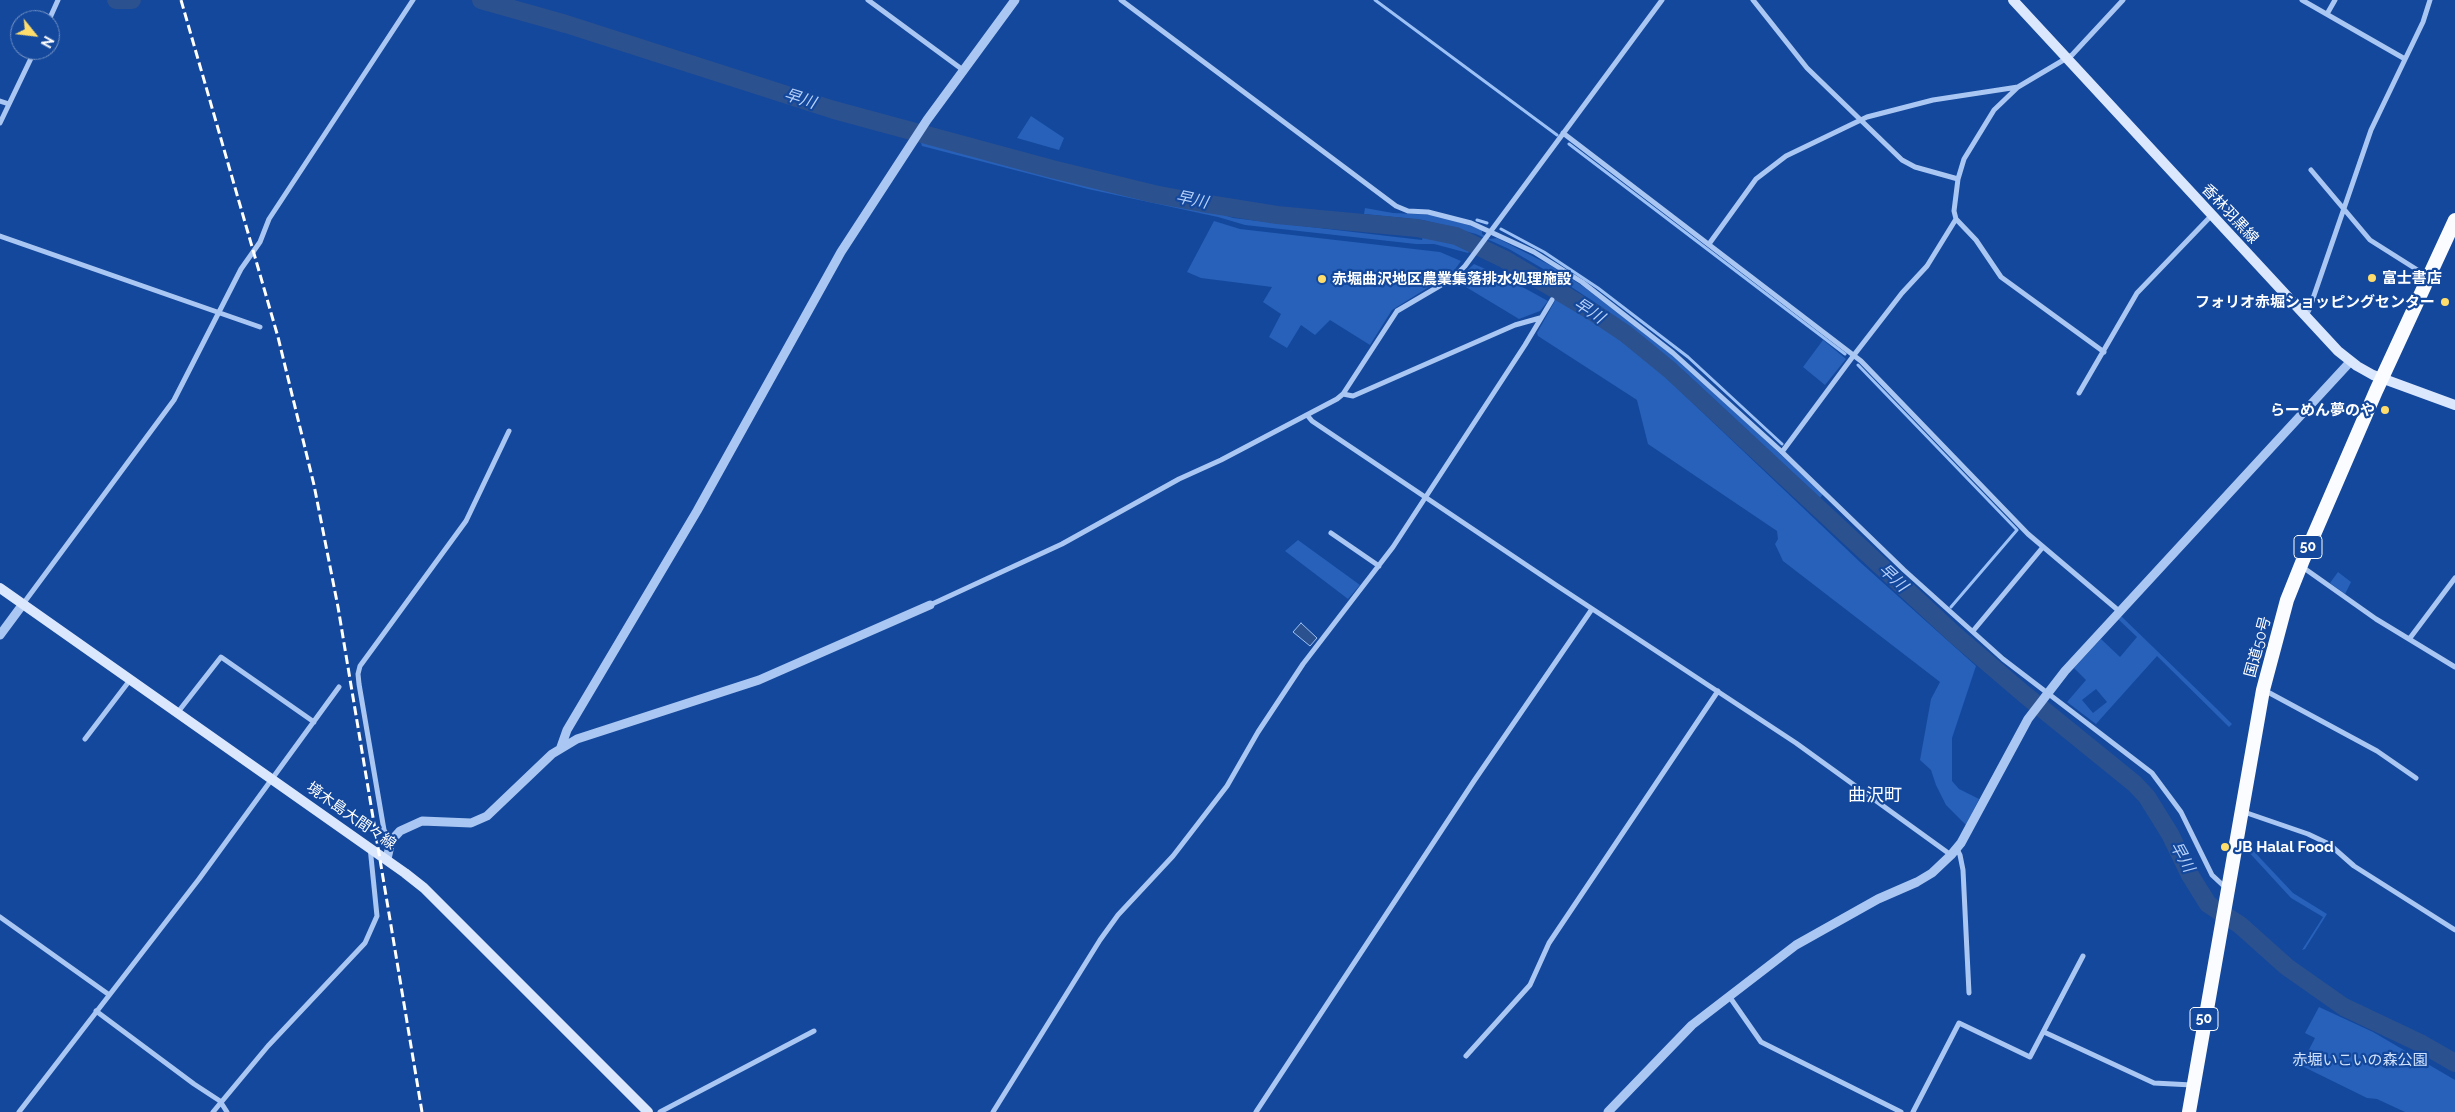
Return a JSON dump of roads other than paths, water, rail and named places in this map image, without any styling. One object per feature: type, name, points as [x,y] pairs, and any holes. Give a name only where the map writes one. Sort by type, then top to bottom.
[{"type":"highway","name":"国道50号","points":[[2189,1112],[2263,690],[2288,600],[2300,566],[2381,378],[2455,220]]},
{"type":"main road","name":"香林羽黒線","points":[[2013,0],[2304,317],[2350,362],[2381,378],[2455,405]]},
{"type":"main road","name":"境木島大間々線","points":[[0,588],[387,859],[424,888],[648,1112]]},
{"type":"street","points":[[0,635],[174,400],[247,259],[260,242],[270,219],[412,0]]},
{"type":"street","points":[[868,0],[963,70]]},
{"type":"street","points":[[560,747],[572,722],[697,512],[842,252],[927,120],[1015,0]]},
{"type":"street","points":[[1121,0],[1396,206],[1408,211],[1444,215],[1489,233],[1558,267],[1607,301],[1685,362],[1782,452],[1904,570],[2003,659],[2047,694],[2138,760],[2161,782],[2182,812],[2212,875],[2227,892]]},
{"type":"street","points":[[387,859],[391,841],[400,831],[422,821],[471,823],[487,816],[560,747],[576,739],[759,680],[930,605],[1062,544],[1179,479],[1221,460],[1343,394],[1397,311],[1453,278],[1472,256],[1662,0]]},
{"type":"street","points":[[1752,0],[1807,68],[1908,164],[1958,179]]},
{"type":"street","points":[[2104,352],[2001,277],[1976,240],[1956,220],[1954,211],[1958,179],[1964,159],[1994,110],[2018,87],[2067,59],[2123,0]]},
{"type":"street","points":[[2302,0],[2405,59]]},
{"type":"street","points":[[2327,14],[2335,0]]},
{"type":"street","points":[[2304,317],[2309,310],[2371,130],[2423,22],[2430,0]]},
{"type":"street","points":[[0,123],[30,60]]},
{"type":"street","points":[[1709,244],[1756,179],[1766,169],[1786,156],[1860,120],[1933,100],[2018,87]]},
{"type":"street","points":[[0,101],[8,104]]},
{"type":"street","points":[[1564,133],[1854,355],[2043,548],[2119,611]]},
{"type":"street","points":[[2311,170],[2344,210],[2379,247],[2428,277]]},
{"type":"street","points":[[2079,393],[2136,294],[2211,216]]},
{"type":"street","points":[[1782,452],[1902,293],[1927,266],[1956,220]]},
{"type":"street","points":[[0,236],[260,327]]},
{"type":"street","points":[[993,1112],[1100,940],[1118,915],[1178,850],[1227,786],[1258,732],[1303,664],[1379,566],[1522,350],[1552,300]]},
{"type":"street","points":[[1343,394],[1353,396],[1515,325],[1540,318]]},
{"type":"street","points":[[1608,1112],[1692,1025],[1796,945],[1878,899],[1917,882],[1932,873],[1954,852],[2031,715],[2047,694],[2119,611],[2280,440],[2350,362]]},
{"type":"street","points":[[1307,415],[1312,421],[1793,741],[1960,855],[1967,914],[1969,993]]},
{"type":"street","points":[[391,841],[384,830],[359,684],[358,674],[360,666],[466,521],[509,431]]},
{"type":"street","points":[[1331,533],[1379,566]]},
{"type":"street","points":[[1973,631],[2043,548]]},
{"type":"street","points":[[2300,566],[2345,599],[2455,667]]},
{"type":"street","points":[[2410,638],[2455,578]]},
{"type":"street","points":[[1256,1112],[1479,773],[1592,609]]},
{"type":"street","points":[[178,712],[221,658],[314,722]]},
{"type":"street","points":[[85,739],[130,679]]},
{"type":"street","points":[[19,1112],[108,994],[199,880],[340,687]]},
{"type":"street","points":[[2263,690],[2368,746],[2416,778]]},
{"type":"street","points":[[1466,1056],[1530,985],[1549,943],[1718,691]]},
{"type":"street","points":[[2241,812],[2289,827],[2328,844],[2354,866],[2455,930]]},
{"type":"street","points":[[213,1112],[220,1101],[365,943],[377,916],[370,847]]},
{"type":"street","points":[[0,917],[108,994]]},
{"type":"street","points":[[1913,1112],[1959,1024],[2030,1057],[2082,956]]},
{"type":"street","points":[[1729,996],[1761,1042],[1901,1112]]},
{"type":"street","points":[[96,1011],[194,1084],[220,1101],[228,1112]]},
{"type":"street","points":[[660,1112],[814,1031]]},
{"type":"street","points":[[2044,1032],[2154,1083],[2193,1085]]},
{"type":"waterway","name":"早川","points":[[116,0],[132,0]]},
{"type":"waterway","name":"早川","points":[[481,0],[566,24],[834,110],[1052,169],[1154,194],[1202,203],[1277,215],[1417,228],[1456,236],[1504,259],[1626,334],[1670,370],[1955,635],[2135,784],[2147,797],[2170,834],[2190,875],[2208,904],[2240,925],[2287,967],[2344,1007],[2422,1044],[2455,1063]]},
{"type":"waterway","points":[[1375,0],[1557,135]]},
{"type":"waterway","points":[[1569,144],[1845,354]]},
{"type":"waterway","points":[[1477,220],[1487,223]]},
{"type":"waterway","points":[[1501,229],[1544,252],[1598,288],[1688,357],[1782,444]]},
{"type":"waterway","points":[[1858,365],[2017,530],[1951,607]]},
{"type":"waterway","name":"早川","points":[[1955,635],[1958,631]]},
{"type":"railway","points":[[181,0],[278,337],[314,485],[338,607],[422,1112]]},
{"type":"place","name":"富士書店","points":[[2372,278]]},
{"type":"place","name":"赤堀曲沢地区農業集落排水処理施設","points":[[1322,279]]},
{"type":"place","name":"フォリオ赤堀ショッピングセンター","points":[[2445,302]]},
{"type":"place","name":"らーめん夢のや","points":[[2385,410]]},
{"type":"place","name":"JB Halal Food","points":[[2225,847]]},
{"type":"district","name":"曲沢町","points":[[1875,796]]},
{"type":"park label","name":"赤堀いこいの森公園","points":[[2360,1060]]}]
